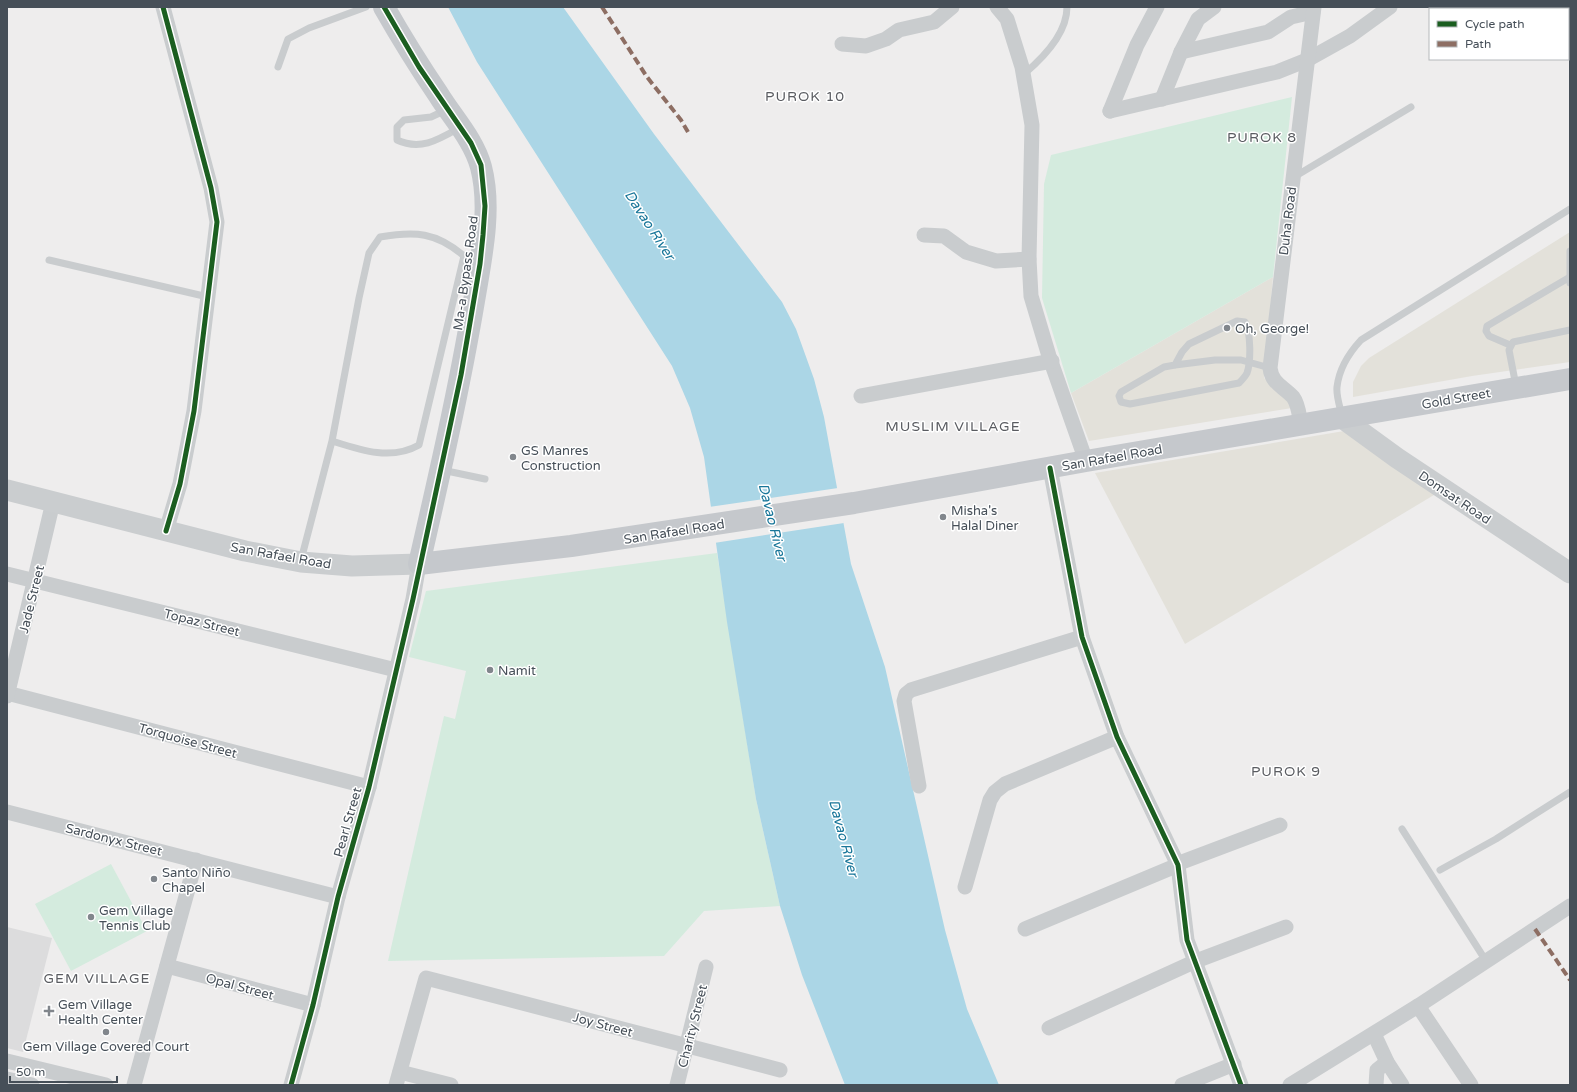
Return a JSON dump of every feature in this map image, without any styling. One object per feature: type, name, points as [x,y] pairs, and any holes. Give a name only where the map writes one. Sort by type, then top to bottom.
[{"type":"main road","name":"Ma-a Bypass Road","points":[[384,7],[419,67],[471,144],[481,165],[485,206],[480,264],[462,375],[419,564]]},
{"type":"main road","name":"Gold Street","points":[[1342,418],[1570,379]]},
{"type":"main road","name":"San Rafael Road","points":[[7,490],[245,551],[301,562],[352,566],[419,564],[527,552],[854,503],[1086,461],[1342,418]]},
{"type":"main road","name":"Domsat Road","points":[[1342,418],[1397,458],[1570,573]]},
{"type":"street","points":[[163,7],[215,205],[217,238],[194,411],[180,484],[166,531]]},
{"type":"street","points":[[842,44],[866,46],[886,39],[900,30],[934,22],[947,13],[952,7]]},
{"type":"street","points":[[997,7],[1007,19],[1024,74],[1032,125],[1029,259],[1031,296],[1086,461]]},
{"type":"street","points":[[1157,7],[1137,45],[1110,111],[1277,72],[1307,60],[1350,36],[1390,7]]},
{"type":"street","points":[[1162,99],[1181,52],[1198,19],[1214,7]]},
{"type":"street","points":[[1181,52],[1268,32],[1291,17],[1314,10]]},
{"type":"street","name":"Duha Road","points":[[1270,368],[1292,178],[1314,10]]},
{"type":"street","points":[[924,235],[944,236],[966,252],[996,261],[1029,259]]},
{"type":"street","points":[[861,396],[1052,361]]},
{"type":"street","points":[[1270,368],[1274,382],[1292,397],[1296,403],[1301,425]]},
{"type":"street","points":[[1050,468],[1082,637],[1117,737],[1178,865],[1187,940],[1234,1064],[1240,1085]]},
{"type":"street","name":"Jade Street","points":[[7,694],[36,581],[53,502]]},
{"type":"street","name":"Pearl Street","points":[[291,1085],[313,1005],[338,897],[369,787],[419,564]]},
{"type":"street","name":"Topaz Street","points":[[7,574],[396,670]]},
{"type":"street","points":[[919,786],[904,701],[906,694],[911,690],[1082,637]]},
{"type":"street","name":"Torquoise Street","points":[[7,694],[369,787]]},
{"type":"street","points":[[964,887],[990,800],[995,792],[1005,784],[1117,737]]},
{"type":"street","name":"Sardonyx Street","points":[[7,812],[338,897]]},
{"type":"street","points":[[1025,929],[1178,865],[1195,856],[1280,825]]},
{"type":"street","points":[[134,1085],[196,860]]},
{"type":"street","points":[[1290,1085],[1418,1006],[1570,906]]},
{"type":"street","points":[[1049,1028],[1196,961],[1286,927]]},
{"type":"street","name":"Opal Street","points":[[167,966],[313,1005]]},
{"type":"street","name":"Charity Street","points":[[677,1085],[706,967]]},
{"type":"street","name":"Joy Street","points":[[398,1078],[426,978],[780,1070]]},
{"type":"street","points":[[1418,1006],[1471,1085]]},
{"type":"street","points":[[1374,1034],[1387,1062],[1402,1085]]},
{"type":"street","points":[[7,1061],[106,1085]]},
{"type":"street","points":[[1376,1085],[1377,1070],[1387,1062]]},
{"type":"street","points":[[1182,1085],[1234,1064]]},
{"type":"street","points":[[7,1079],[29,1084],[32,1067]]},
{"type":"street","points":[[398,1078],[451,1085]]},
{"type":"lane","points":[[278,67],[288,39],[309,28],[366,7]]},
{"type":"lane","points":[[1024,74],[1042,59],[1057,38],[1067,15],[1067,7]]},
{"type":"lane","points":[[1292,178],[1411,107]]},
{"type":"lane","points":[[448,109],[431,117],[404,120],[397,127],[397,140],[410,145],[423,145],[443,137],[460,127]]},
{"type":"lane","points":[[1342,418],[1337,388],[1341,371],[1348,354],[1361,340],[1570,209]]},
{"type":"lane","points":[[301,562],[332,441],[369,253],[380,237],[405,233],[428,234],[451,245],[464,256],[419,445],[407,452],[380,454],[332,441]]},
{"type":"lane","points":[[1570,251],[1570,283]]},
{"type":"lane","points":[[49,260],[208,298]]},
{"type":"lane","points":[[1510,345],[1489,336],[1486,331],[1487,326],[1570,276]]},
{"type":"lane","points":[[1175,365],[1182,352],[1189,344],[1241,320],[1245,322],[1249,329],[1249,361],[1247,374],[1238,383],[1130,404],[1121,402],[1119,396],[1121,392],[1164,367],[1215,360],[1249,361],[1270,368]]},
{"type":"lane","points":[[1516,388],[1509,350],[1510,345],[1513,342],[1570,330]]},
{"type":"lane","points":[[441,469],[485,479]]},
{"type":"lane","points":[[1440,870],[1496,839],[1570,792]]},
{"type":"lane","points":[[1402,829],[1486,961]]},
{"type":"shaded area","points":[[1570,232],[1570,362],[1472,376],[1353,397],[1353,382],[1361,366],[1369,358]]},
{"type":"shaded area","name":"Oh, George!","points":[[1273,277],[1264,378],[1286,394],[1292,408],[1089,441],[1071,393]]},
{"type":"shaded area","points":[[1344,431],[1439,492],[1185,644],[1095,473]]},
{"type":"shaded area","points":[[7,927],[52,938],[23,1052],[7,1048]]},
{"type":"green space","points":[[1292,97],[1273,277],[1071,393],[1042,298],[1044,184],[1051,155]]},
{"type":"green space","points":[[717,553],[756,799],[780,906],[704,911],[664,956],[388,961],[444,716],[455,719],[466,671],[409,657],[426,591]]},
{"type":"green space","name":"Gem Village Tennis Club","points":[[111,864],[147,931],[71,971],[35,904]]},
{"type":"water","name":"Davao River","points":[[448,7],[563,7],[654,134],[782,302],[796,329],[814,379],[824,417],[851,564],[885,667],[945,930],[967,1009],[999,1085],[845,1085],[802,975],[780,906],[756,799],[727,622],[704,457],[690,408],[672,366],[477,62]]},
{"type":"pier","points":[[838,488],[844,523],[714,543],[709,507]]},
{"type":"marked path","points":[[602,7],[647,77],[681,120],[688,132]]},
{"type":"marked path","points":[[1535,929],[1570,980]]},
{"type":"cycle path","points":[[163,7],[211,188],[217,222],[194,411],[180,484],[166,531]]},
{"type":"cycle path","points":[[291,1085],[313,1005],[338,897],[369,787],[413,599],[461,375],[480,264],[483,235],[485,206],[481,165],[471,143],[419,67],[384,7]]},
{"type":"cycle path","points":[[1050,468],[1082,637],[1117,737],[1178,865],[1187,940],[1241,1085]]},
{"type":"place","name":"Oh, George!","points":[[1227,328]]},
{"type":"place","name":"GS Manres Construction","points":[[513,457]]},
{"type":"place","name":"Misha's Halal Diner","points":[[943,517]]},
{"type":"place","name":"Namit","points":[[490,670]]},
{"type":"place","name":"Santo Niño Chapel","points":[[154,879]]},
{"type":"place","name":"Gem Village Tennis Club","points":[[91,917]]},
{"type":"place","name":"Gem Village Health Center","points":[[49,1011]]},
{"type":"place","name":"Gem Village Covered Court","points":[[106,1032]]},
{"type":"district","name":"PUROK 10","points":[[805,96]]},
{"type":"district","name":"PUROK 8","points":[[1262,137]]},
{"type":"district","name":"MUSLIM VILLAGE","points":[[953,426]]},
{"type":"district","name":"PUROK 9","points":[[1286,771]]},
{"type":"district","name":"GEM VILLAGE","points":[[97,978]]}]
